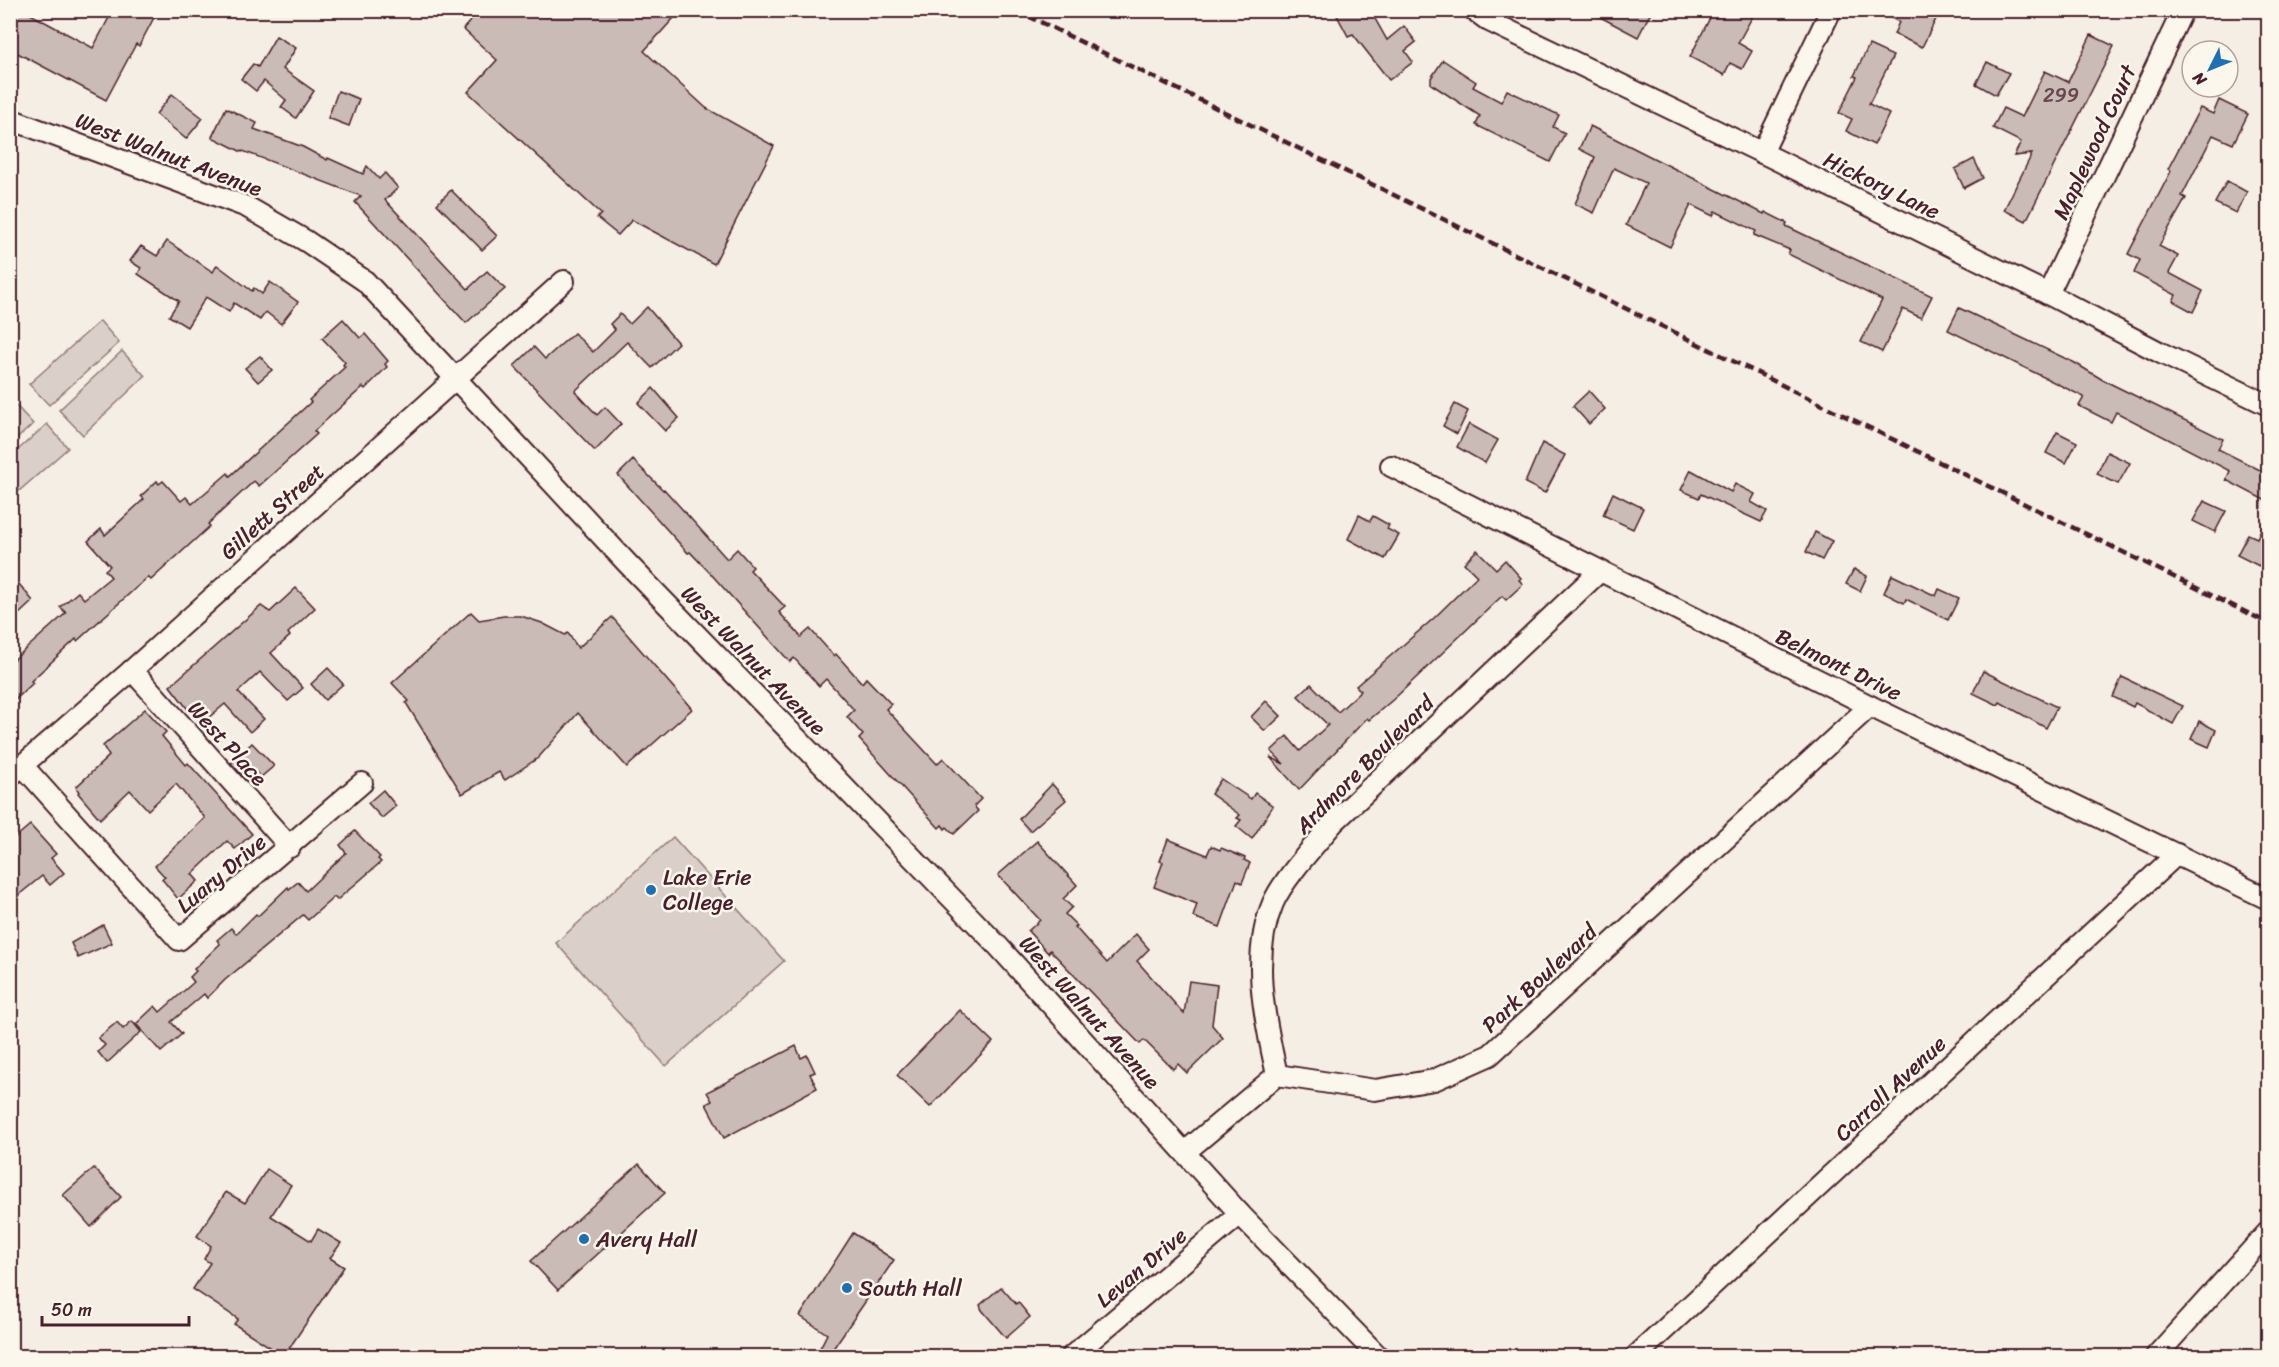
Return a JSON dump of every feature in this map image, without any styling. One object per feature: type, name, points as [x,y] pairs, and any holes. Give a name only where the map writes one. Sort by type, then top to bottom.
[{"type":"street","name":"Hickory Lane","points":[[1474,10],[1489,21],[1762,153],[2268,405]]},
{"type":"street","points":[[1762,153],[1831,10]]},
{"type":"street","name":"Maplewood Court","points":[[2048,294],[2183,10]]},
{"type":"street","name":"West Walnut Avenue","points":[[10,119],[247,207],[306,241],[365,281],[626,562],[998,946],[1240,1214],[1378,1356]]},
{"type":"street","name":"Gillett Street","points":[[16,771],[132,670],[564,281]]},
{"type":"street","name":"Belmont Drive","points":[[1391,466],[1870,706],[2268,899]]},
{"type":"street","name":"Ardmore Boulevard","points":[[1277,1075],[1263,1011],[1262,945],[1273,902],[1298,865],[1334,822],[1600,571]]},
{"type":"street","name":"West Place","points":[[132,670],[290,847]]},
{"type":"street","name":"Park Boulevard","points":[[1277,1075],[1375,1090],[1434,1080],[1490,1055],[1870,706]]},
{"type":"street","name":"Luary Drive","points":[[16,771],[179,940],[362,783]]},
{"type":"street","name":"Carroll Avenue","points":[[1636,1356],[2177,854]]},
{"type":"street","points":[[1185,1152],[1277,1075]]},
{"type":"street","name":"Levan Drive","points":[[1072,1356],[1240,1214]]},
{"type":"street","points":[[2156,1356],[2268,1232]]},
{"type":"shaded area","points":[[100,321],[119,343],[49,405],[29,384]]},
{"type":"shaded area","points":[[122,351],[145,376],[83,435],[59,410]]},
{"type":"shaded area","points":[[10,399],[33,424],[11,444],[10,444]]},
{"type":"shaded area","points":[[47,424],[68,448],[11,498],[11,456]]},
{"type":"shaded area","points":[[673,837],[784,961],[666,1066],[556,943]]},
{"type":"building","points":[[10,10],[23,10],[93,48],[113,10],[158,10],[139,46],[136,44],[106,100],[10,49]]},
{"type":"building","points":[[480,10],[664,10],[673,19],[644,51],[706,108],[774,146],[714,264],[632,220],[618,235],[597,218],[601,214],[468,92],[497,60],[463,29]]},
{"type":"building","points":[[1334,10],[1370,10],[1387,40],[1404,26],[1416,42],[1405,51],[1413,62],[1389,80],[1353,34],[1348,36]]},
{"type":"building","points":[[1587,10],[1652,10],[1638,37]]},
{"type":"building","points":[[1714,10],[1756,10],[1738,43],[1752,51],[1742,69],[1730,63],[1724,75],[1690,57]]},
{"type":"building","points":[[1876,10],[1924,10],[1937,17],[1922,47],[1894,34],[1899,22]]},
{"type":"building","points":[[2091,35],[2114,46],[2026,221],[2004,210],[2032,154],[2014,156],[2021,142],[1993,128],[2003,108],[2022,117],[2045,71],[2068,82]]},
{"type":"building","points":[[276,36],[296,48],[283,69],[314,91],[296,118],[281,107],[286,100],[264,81],[256,91],[241,79],[253,64],[258,67]]},
{"type":"building","points":[[1869,45],[1893,56],[1869,104],[1889,114],[1874,145],[1846,131],[1852,119],[1839,113],[1857,77],[1854,76]]},
{"type":"building","points":[[1443,60],[1476,82],[1473,87],[1501,102],[1507,90],[1559,115],[1553,127],[1565,133],[1550,162],[1476,125],[1480,116],[1431,84],[1431,78]]},
{"type":"building","points":[[1987,62],[2009,73],[1996,95],[1976,84]]},
{"type":"building","points":[[338,91],[359,99],[349,126],[328,118]]},
{"type":"building","points":[[172,94],[203,118],[186,139],[156,114]]},
{"type":"building","points":[[2219,100],[2248,114],[2233,144],[2213,135],[2182,196],[2186,198],[2159,246],[2178,256],[2169,273],[2203,291],[2193,312],[2173,301],[2176,295],[2134,273],[2140,260],[2128,254],[2171,171],[2168,169],[2200,108],[2213,114]]},
{"type":"building","points":[[226,108],[257,123],[254,129],[303,147],[327,160],[328,158],[363,174],[367,166],[379,179],[385,173],[398,188],[385,200],[468,289],[487,271],[505,289],[466,323],[355,202],[361,196],[242,152],[212,137]]},
{"type":"building","points":[[1590,126],[1764,214],[1765,212],[1787,223],[1786,226],[1932,296],[1921,318],[1903,309],[1882,352],[1861,342],[1882,300],[1788,254],[1790,250],[1754,235],[1756,231],[1715,211],[1713,216],[1691,205],[1670,247],[1626,225],[1646,183],[1614,168],[1594,213],[1575,204],[1595,157],[1579,149]]},
{"type":"building","points":[[1974,159],[1983,178],[1964,188],[1955,169]]},
{"type":"building","points":[[2227,181],[2247,192],[2236,213],[2215,203]]},
{"type":"building","points":[[451,190],[497,236],[482,250],[437,204]]},
{"type":"building","points":[[167,241],[213,272],[217,265],[252,291],[254,288],[262,294],[270,282],[298,302],[281,324],[266,312],[260,320],[234,303],[229,312],[206,297],[187,327],[169,316],[179,301],[138,274],[141,268],[130,261],[141,246],[157,256]]},
{"type":"building","points":[[647,307],[678,343],[652,368],[627,342],[575,391],[597,415],[605,407],[621,424],[595,451],[514,366],[534,347],[545,359],[574,333],[593,352],[615,330],[610,324],[620,314],[630,324]]},
{"type":"building","points":[[1959,308],[2075,363],[2103,380],[2223,439],[2218,449],[2268,474],[2268,502],[2226,480],[2230,471],[2116,412],[2111,422],[2079,406],[2084,397],[1948,330]]},
{"type":"building","points":[[343,319],[360,338],[365,334],[388,361],[385,364],[387,367],[365,389],[363,387],[314,431],[317,434],[259,486],[254,481],[208,524],[210,526],[151,580],[148,577],[77,641],[76,639],[31,681],[33,683],[10,705],[10,663],[66,613],[60,607],[78,592],[84,599],[111,577],[105,570],[110,566],[88,541],[101,529],[105,535],[144,499],[141,496],[157,481],[159,484],[163,481],[181,501],[186,497],[192,504],[228,473],[230,476],[311,402],[309,400],[345,367],[343,365],[345,362],[322,338]]},
{"type":"building","points":[[260,356],[272,370],[258,382],[245,368]]},
{"type":"building","points":[[653,388],[679,418],[665,431],[638,403]]},
{"type":"building","points":[[1589,391],[1605,409],[1589,424],[1573,406]]},
{"type":"building","points":[[1455,404],[1468,411],[1457,434],[1443,426]]},
{"type":"building","points":[[1469,424],[1498,440],[1485,463],[1457,447]]},
{"type":"building","points":[[2057,432],[2077,442],[2066,463],[2046,453]]},
{"type":"building","points":[[1542,443],[1565,455],[1545,493],[1525,483]]},
{"type":"building","points":[[2107,452],[2130,463],[2118,484],[2097,474]]},
{"type":"building","points":[[633,460],[664,489],[727,559],[737,549],[753,567],[750,570],[785,607],[779,612],[801,637],[810,629],[862,683],[866,678],[891,704],[886,709],[937,764],[943,758],[981,799],[974,806],[978,811],[954,834],[942,825],[939,828],[859,739],[863,735],[847,717],[854,710],[826,679],[819,686],[794,658],[790,662],[618,475]]},
{"type":"building","points":[[1691,470],[1731,492],[1735,484],[1755,494],[1751,502],[1767,511],[1761,522],[1701,494],[1699,498],[1681,490]]},
{"type":"building","points":[[1613,493],[1643,508],[1633,529],[1603,515]]},
{"type":"building","points":[[2204,501],[2226,511],[2215,532],[2193,521]]},
{"type":"building","points":[[2268,514],[2268,548],[2259,566],[2237,555],[2248,534],[2257,538]]},
{"type":"building","points":[[1359,515],[1370,521],[1373,516],[1389,525],[1387,529],[1399,535],[1385,559],[1348,539]]},
{"type":"building","points":[[1815,532],[1832,541],[1822,560],[1806,552]]},
{"type":"building","points":[[1477,550],[1496,569],[1505,560],[1521,578],[1519,580],[1523,584],[1506,600],[1502,596],[1396,697],[1369,720],[1367,718],[1299,790],[1270,757],[1284,764],[1271,751],[1287,736],[1300,751],[1328,725],[1298,696],[1311,684],[1338,712],[1361,691],[1356,686],[1434,618],[1477,576],[1464,563]]},
{"type":"building","points":[[1854,569],[1867,576],[1860,591],[1846,584]]},
{"type":"building","points":[[1892,575],[1936,596],[1939,589],[1959,598],[1948,620],[1906,599],[1904,603],[1884,593]]},
{"type":"building","points":[[19,584],[33,601],[18,615],[10,606],[10,591]]},
{"type":"building","points":[[296,588],[315,608],[288,633],[290,636],[271,653],[303,688],[288,701],[260,672],[238,692],[264,719],[250,732],[225,704],[202,723],[192,711],[190,712],[170,686],[261,606],[270,612]]},
{"type":"building","points":[[471,612],[479,620],[521,616],[542,623],[565,635],[568,633],[578,648],[612,617],[692,709],[627,767],[578,713],[538,758],[505,780],[499,772],[462,794],[406,703],[409,701],[392,683]]},
{"type":"building","points":[[328,668],[343,684],[325,700],[311,684]]},
{"type":"building","points":[[1983,671],[2057,707],[2046,728],[2000,702],[1998,705],[1973,693]]},
{"type":"building","points":[[2122,677],[2183,706],[2173,724],[2135,703],[2133,707],[2113,697]]},
{"type":"building","points":[[1266,701],[1281,716],[1265,731],[1251,717]]},
{"type":"building","points":[[145,709],[166,732],[162,736],[186,765],[188,763],[252,834],[235,849],[227,841],[192,874],[198,881],[178,899],[162,879],[165,877],[155,866],[205,818],[176,784],[148,810],[130,790],[100,819],[78,793],[76,787],[109,756],[103,746]]},
{"type":"building","points":[[2199,721],[2216,730],[2209,747],[2191,739]]},
{"type":"building","points":[[252,743],[274,766],[261,777],[254,770],[245,779],[231,763]]},
{"type":"building","points":[[1221,779],[1251,799],[1255,793],[1273,806],[1252,839],[1236,826],[1241,820],[1237,818],[1240,815],[1211,794]]},
{"type":"building","points":[[1052,784],[1066,800],[1030,831],[1019,819]]},
{"type":"building","points":[[383,790],[396,806],[382,818],[368,803]]},
{"type":"building","points":[[30,825],[56,854],[51,858],[64,873],[50,885],[42,876],[10,902],[10,842]]},
{"type":"building","points":[[355,831],[380,857],[378,859],[381,862],[337,900],[334,897],[308,920],[303,915],[225,980],[207,998],[204,994],[171,1022],[182,1034],[161,1052],[136,1024],[155,1006],[160,1012],[194,982],[190,977],[196,971],[194,969],[220,944],[217,940],[231,928],[236,934],[288,887],[289,889],[298,882],[306,891],[346,853],[340,845]]},
{"type":"building","points":[[1168,839],[1207,855],[1211,846],[1220,850],[1221,848],[1245,858],[1244,860],[1250,863],[1242,883],[1237,880],[1220,927],[1193,917],[1197,904],[1154,887]]},
{"type":"building","points":[[1037,841],[1077,885],[1063,899],[1072,907],[1065,914],[1107,963],[1136,934],[1149,949],[1137,961],[1184,1014],[1189,981],[1217,985],[1212,1025],[1223,1038],[1187,1073],[1178,1064],[1173,1069],[1144,1040],[1140,1044],[1050,950],[1048,953],[1028,931],[1040,920],[998,875]]},
{"type":"building","points":[[103,925],[112,943],[78,958],[71,943]]},
{"type":"building","points":[[960,1010],[993,1042],[930,1107],[897,1075]]},
{"type":"building","points":[[132,1021],[141,1032],[107,1063],[98,1052],[105,1045],[98,1038],[117,1022],[123,1029]]},
{"type":"building","points":[[796,1046],[801,1058],[807,1055],[815,1072],[810,1074],[817,1088],[724,1138],[706,1104],[712,1101],[707,1092]]},
{"type":"building","name":"Avery Hall","points":[[639,1164],[665,1193],[558,1290],[531,1261]]},
{"type":"building","points":[[94,1168],[121,1197],[91,1227],[63,1195]]},
{"type":"building","points":[[267,1169],[291,1185],[271,1216],[311,1241],[318,1229],[341,1243],[330,1258],[344,1267],[284,1356],[234,1324],[238,1319],[193,1289],[210,1263],[204,1259],[211,1246],[197,1236],[226,1192],[245,1203]]},
{"type":"building","name":"South Hall","points":[[853,1233],[894,1260],[828,1356],[816,1356],[827,1334],[800,1316]]},
{"type":"building","points":[[1001,1287],[1030,1317],[1006,1338],[980,1305]]},
{"type":"railway","points":[[1016,10],[2268,623]]},
{"type":"place","name":"Lake Erie College","points":[[651,890]]},
{"type":"place","name":"Avery Hall","points":[[584,1239]]},
{"type":"place","name":"South Hall","points":[[847,1288]]}]
